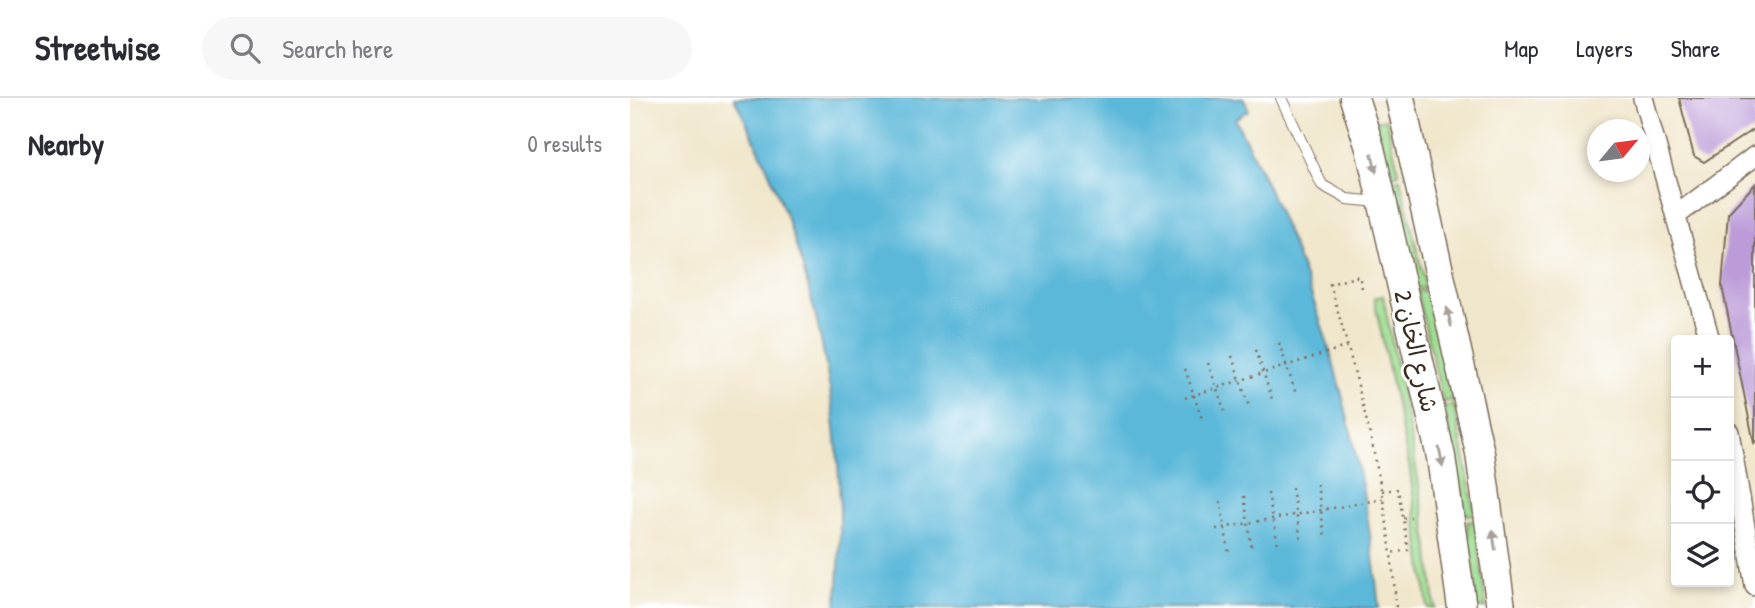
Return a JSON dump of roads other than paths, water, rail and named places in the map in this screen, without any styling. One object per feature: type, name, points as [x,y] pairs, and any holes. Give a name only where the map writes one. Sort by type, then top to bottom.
[{"type":"main road","name":"شارع الخان 2","points":[[1354,98],[1370,148],[1441,457],[1462,608]]},
{"type":"main road","name":"شارع الخان 2","points":[[1400,98],[1480,453],[1502,608]]},
{"type":"street","points":[[1643,98],[1709,335]]},
{"type":"street","points":[[1677,215],[1755,156]]},
{"type":"street","points":[[1734,461],[1755,586]]},
{"type":"lane","points":[[1280,98],[1322,186],[1347,199],[1382,202]]},
{"type":"water","points":[[734,98],[1243,98],[1249,110],[1235,119],[1290,238],[1331,356],[1347,416],[1361,478],[1379,608],[836,608],[840,542],[839,476],[833,410],[822,346],[807,282],[787,219],[763,157]]}]
